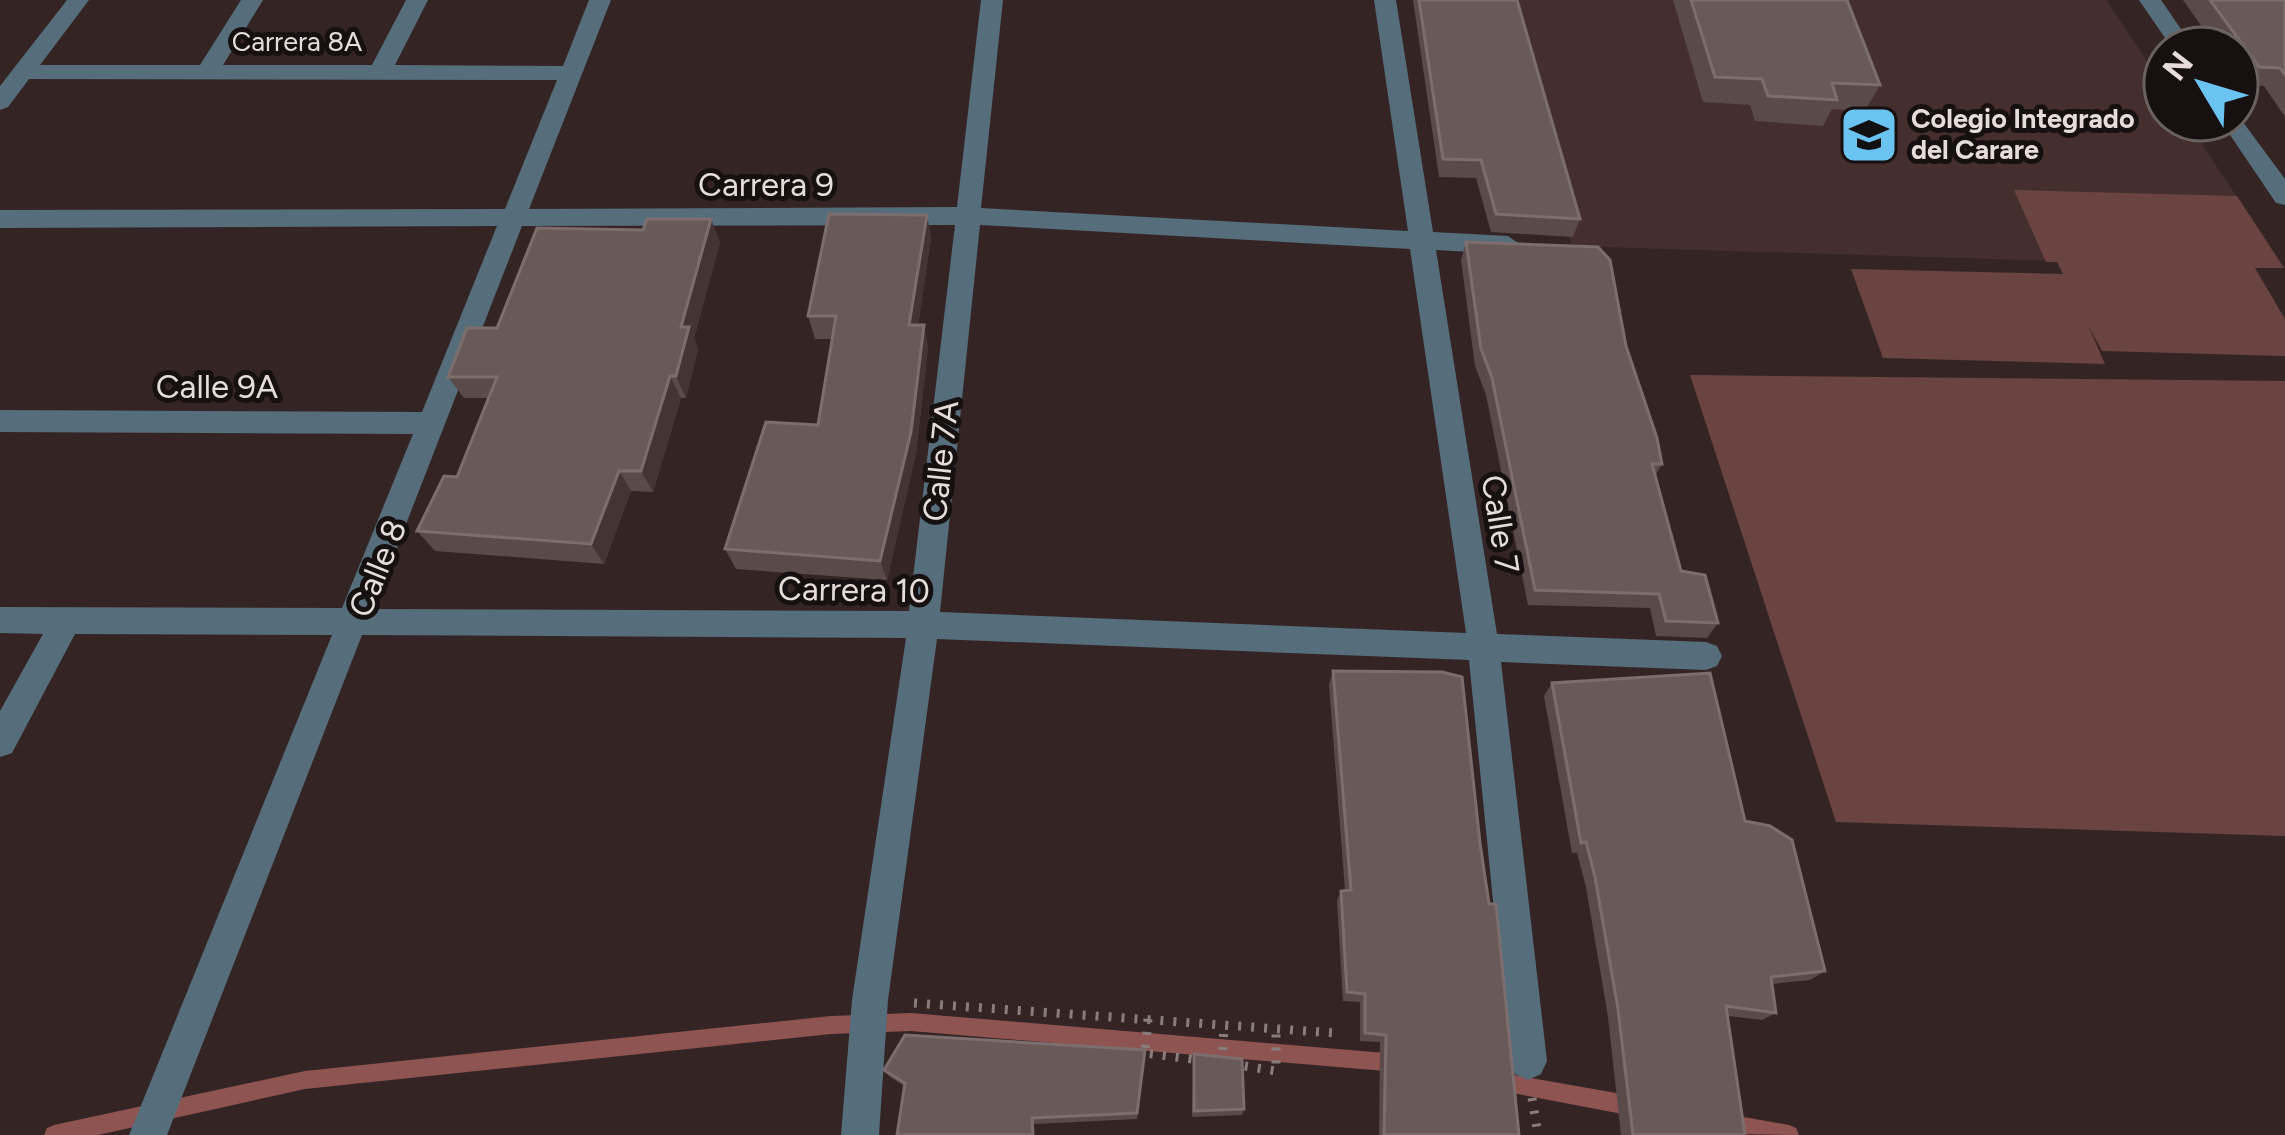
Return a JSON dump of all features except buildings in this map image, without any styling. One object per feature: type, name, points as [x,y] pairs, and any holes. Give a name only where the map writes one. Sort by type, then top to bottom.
[{"type":"street","points":[[0,102],[78,0]]},
{"type":"street","points":[[207,72],[252,0]]},
{"type":"street","points":[[380,72],[417,0]]},
{"type":"street","name":"Calle 8","points":[[148,1135],[600,0]]},
{"type":"street","name":"Calle 7A","points":[[860,1135],[870,1000],[923,625],[992,0]]},
{"type":"street","name":"Calle 7","points":[[1384,0],[1484,650],[1528,1061]]},
{"type":"street","name":"Carrera 8A","points":[[23,72],[571,73]]},
{"type":"street","points":[[2249,144],[2285,197]]},
{"type":"street","name":"Carrera 9","points":[[0,219],[966,216],[1535,247]]},
{"type":"street","name":"Calle 9A","points":[[0,421],[434,423]]},
{"type":"street","name":"Carrera 10","points":[[0,620],[923,625],[1706,656]]},
{"type":"street","points":[[0,742],[66,621]]},
{"type":"path","points":[[870,1000],[1335,1033]]},
{"type":"path","points":[[1148,1019],[1145,1053],[1276,1071],[1276,1029]]},
{"type":"path","points":[[1222,1063],[1224,1025]]},
{"type":"path","points":[[1509,1103],[1533,1106],[1538,1135]]},
{"type":"shaded area","name":"Colegio Integrado del Carare","points":[[1507,0],[2106,0],[2141,52],[2141,144],[2202,144],[2284,268],[1572,246]]},
{"type":"shaded area","points":[[2014,190],[2237,196],[2284,268],[2255,268],[2285,319],[2285,356],[2102,351],[2088,325],[2105,364],[1883,358],[1851,269],[2063,274],[2057,262],[2046,262]]},
{"type":"shaded area","points":[[1690,375],[2285,381],[2285,836],[1836,822]]},
{"type":"waterway","points":[[54,1135],[305,1080],[831,1025],[911,1022],[1397,1063]]},
{"type":"waterway","points":[[1497,1081],[1633,1106]]},
{"type":"waterway","points":[[1727,1124],[1789,1135]]},
{"type":"place","name":"Colegio Integrado del Carare","points":[[1869,135]]}]
